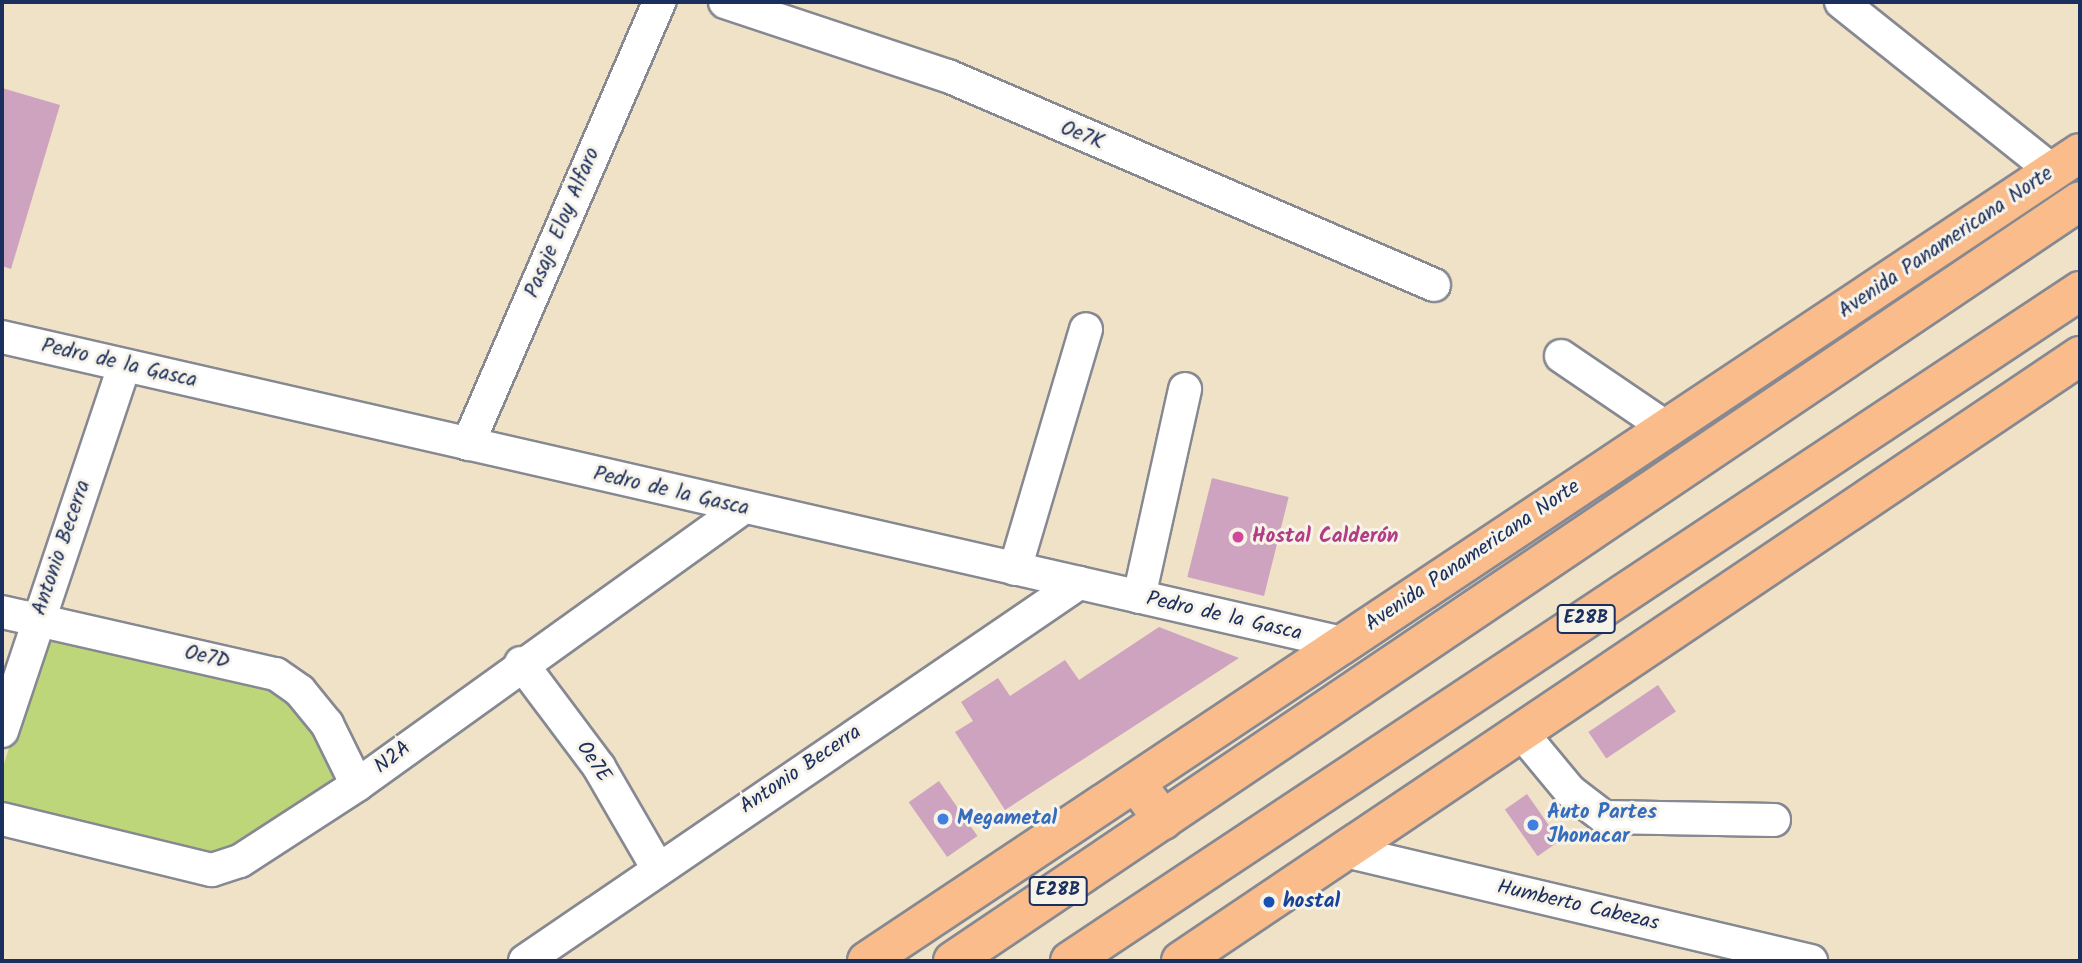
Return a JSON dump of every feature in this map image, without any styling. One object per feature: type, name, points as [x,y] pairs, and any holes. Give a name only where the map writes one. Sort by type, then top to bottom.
[{"type":"main road","name":"Avenida Panamericana Norte","points":[[867,961],[2066,162]]},
{"type":"main road","name":"Avenida Panamericana Norte","points":[[953,961],[2080,201]]},
{"type":"main road","name":"E28B","points":[[1087,956],[2080,290]]},
{"type":"main road","points":[[1181,961],[2075,363]]},
{"type":"main road","points":[[1136,783],[1163,820]]},
{"type":"street","name":"Pasaje Eloy Alfaro","points":[[468,444],[659,2]]},
{"type":"street","name":"Oe7K","points":[[726,2],[948,76],[1434,285]]},
{"type":"street","points":[[1840,2],[2066,162]]},
{"type":"street","points":[[1015,569],[1086,329]]},
{"type":"street","name":"Pedro de la Gasca","points":[[2,337],[1342,643]]},
{"type":"street","points":[[1561,356],[1667,428]]},
{"type":"street","name":"Antonio Becerra","points":[[2,731],[124,366]]},
{"type":"street","points":[[1139,597],[1185,389]]},
{"type":"street","name":"N2A","points":[[2,819],[212,870],[271,844],[357,785],[521,663],[742,508]]},
{"type":"street","name":"Antonio Becerra","points":[[525,961],[657,867],[1079,583]]},
{"type":"street","name":"Oe7D","points":[[2,612],[276,674],[300,691],[327,724],[357,785]]},
{"type":"street","name":"Oe7E","points":[[521,663],[599,767],[657,867]]},
{"type":"street","points":[[1521,732],[1570,791],[1604,817],[1774,820]]},
{"type":"street","name":"Humberto Cabezas","points":[[1345,851],[1735,953],[1811,961]]},
{"type":"green space","points":[[46,631],[248,679],[292,700],[323,735],[341,784],[234,852],[205,859],[2,806],[2,770]]},
{"type":"building","points":[[2,88],[60,105],[11,269],[2,266]]},
{"type":"building","name":"Hostal Calderón","points":[[1212,478],[1289,497],[1264,596],[1187,577]]},
{"type":"building","points":[[1159,627],[1239,658],[1005,810],[955,732],[973,721],[961,702],[998,678],[1010,696],[1065,660],[1079,680]]},
{"type":"building","points":[[1658,685],[1676,712],[1606,759],[1588,732]]},
{"type":"building","name":"Megametal","points":[[939,781],[977,836],[947,857],[909,802]]},
{"type":"building","name":"Auto Partes Jhonacar","points":[[1527,794],[1560,841],[1538,856],[1505,809]]},
{"type":"place","name":"Hostal Calderón","points":[[1238,537]]},
{"type":"place","name":"Megametal","points":[[943,819]]},
{"type":"place","name":"Auto Partes Jhonacar","points":[[1533,825]]},
{"type":"place","name":"hostal","points":[[1269,902]]}]
